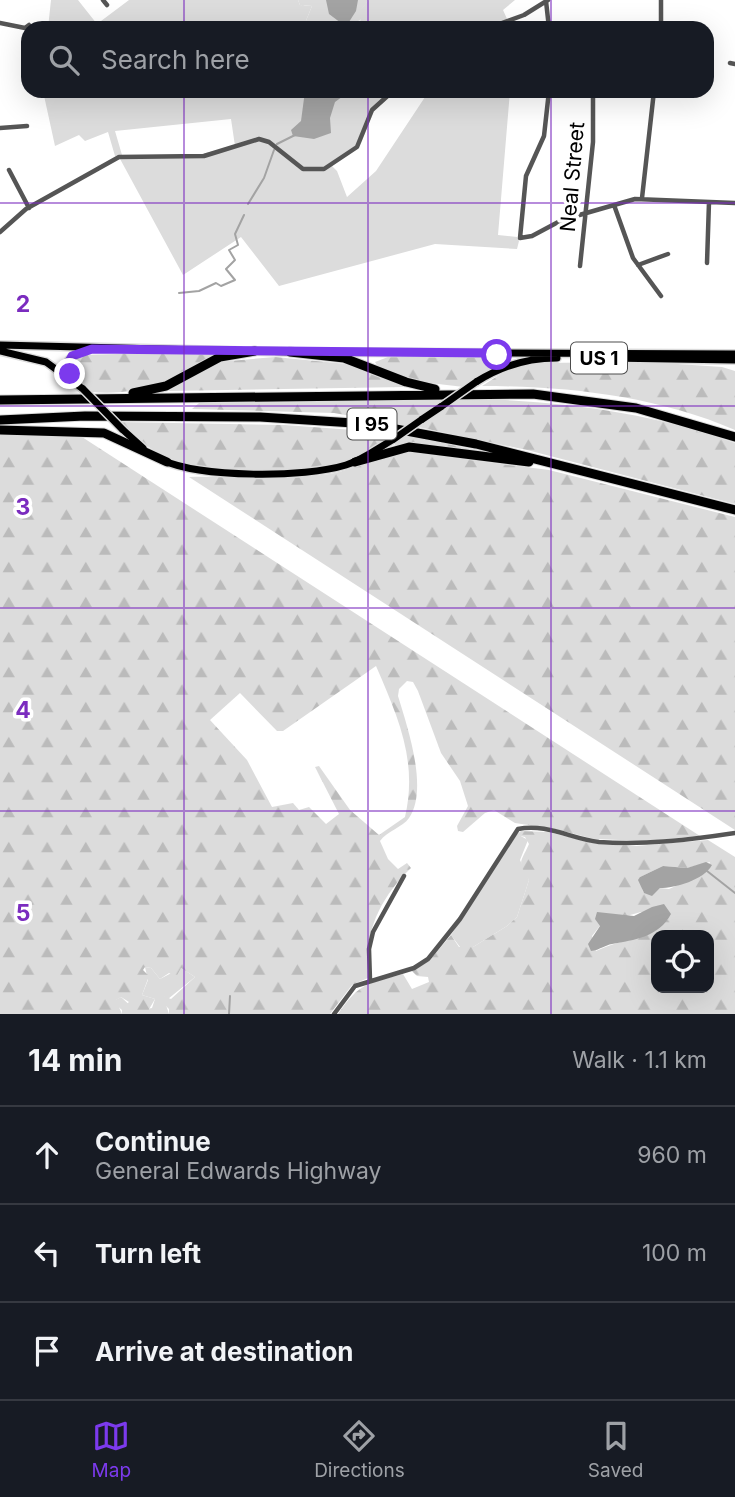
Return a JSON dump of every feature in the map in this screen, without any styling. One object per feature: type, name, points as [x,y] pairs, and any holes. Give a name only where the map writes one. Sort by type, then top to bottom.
[{"type":"highway","points":[[87,399],[156,389],[215,358],[255,351]]},
{"type":"highway","points":[[290,352],[340,357],[411,384],[461,393]]},
{"type":"highway","name":"I 95","points":[[0,400],[533,394],[606,402],[668,415],[735,437]]},
{"type":"highway","name":"I 95","points":[[0,420],[96,416],[325,419],[422,432],[735,510]]},
{"type":"highway","points":[[0,430],[102,433],[123,440],[167,462]]},
{"type":"highway","points":[[355,462],[395,448],[415,447],[575,469]]},
{"type":"main road","name":"US 1","points":[[0,345],[290,352],[719,354],[733,358]]},
{"type":"main road","points":[[74,381],[68,368],[73,355],[83,350],[107,349]]},
{"type":"main road","name":"US 1","points":[[0,351],[41,360],[74,381],[141,447],[167,462],[197,471],[223,473],[315,471],[355,462],[394,439],[475,382],[507,365],[532,359],[733,358]]},
{"type":"main road","points":[[484,377],[500,362],[498,356],[489,353]]},
{"type":"street","points":[[103,0],[107,5]]},
{"type":"street","points":[[661,0],[661,21]]},
{"type":"street","points":[[507,21],[524,15],[547,1],[548,21]]},
{"type":"street","points":[[0,23],[21,27]]},
{"type":"street","points":[[0,232],[29,208],[108,162],[124,157],[204,156],[259,139],[269,142],[303,169],[318,170],[337,163],[361,143],[372,110],[385,98]]},
{"type":"street","points":[[548,98],[544,136],[526,176],[520,238],[532,236],[558,221],[642,198],[735,203]]},
{"type":"street","name":"Neal Street","points":[[580,266],[593,142],[593,98]]},
{"type":"street","points":[[642,198],[653,98]]},
{"type":"street","points":[[0,128],[27,126]]},
{"type":"street","points":[[9,170],[29,208]]},
{"type":"street","points":[[707,263],[709,202]]},
{"type":"street","points":[[614,205],[638,265],[661,296]]},
{"type":"street","points":[[638,265],[668,254]]},
{"type":"street","points":[[334,1014],[353,989],[370,980],[414,968],[428,959],[460,919],[519,829],[538,828],[590,841],[633,844],[673,842],[735,833]]},
{"type":"street","points":[[370,980],[368,960],[373,932],[404,876]]},
{"type":"green space","points":[[51,0],[78,0],[95,21],[49,21]]},
{"type":"green space","points":[[129,0],[298,0],[300,5],[312,6],[306,21],[101,21]]},
{"type":"green space","points":[[298,0],[369,0],[359,12],[362,19],[358,21],[306,21],[312,6],[300,5]]},
{"type":"green space","points":[[369,0],[515,0],[503,10],[508,21],[359,21],[358,12]]},
{"type":"green space","points":[[45,98],[384,98],[377,104],[361,143],[332,166],[337,171],[347,197],[376,171],[424,98],[509,98],[498,235],[517,237],[519,241],[517,249],[435,244],[279,286],[241,237],[183,275],[119,157],[189,157],[235,146],[231,119],[115,131],[122,155],[115,156],[108,132],[85,141],[79,135],[55,146]]},
{"type":"green space","points":[[80,355],[213,355],[201,365],[172,380],[124,392],[92,392],[72,371],[73,360]]},
{"type":"green space","points":[[480,355],[487,358],[490,369],[464,387],[421,382],[378,367],[375,362],[388,357]]},
{"type":"green space","points":[[275,357],[347,364],[405,387],[168,391],[217,362]]},
{"type":"green space","points":[[648,362],[722,367],[735,371],[735,430],[674,409],[611,395],[546,388],[482,386],[510,368],[536,363]]},
{"type":"green space","points":[[446,398],[407,426],[334,413],[192,409],[199,403]]},
{"type":"green space","points":[[460,398],[599,409],[667,422],[735,443],[735,504],[527,450],[418,427]]},
{"type":"green space","points":[[120,422],[285,425],[395,433],[358,457],[328,466],[239,471],[198,467],[173,461],[148,447]]},
{"type":"green space","points":[[0,434],[82,437],[700,836],[646,841],[594,839],[515,823],[494,810],[485,813],[463,832],[458,831],[457,826],[468,806],[460,781],[441,753],[418,691],[413,682],[407,681],[399,689],[398,696],[417,775],[415,806],[406,821],[380,841],[388,859],[398,869],[407,863],[411,868],[390,892],[376,917],[368,946],[368,978],[352,985],[330,1014],[169,1014],[169,1009],[159,999],[159,994],[171,999],[195,977],[181,968],[176,977],[169,973],[160,979],[151,968],[145,967],[143,970],[149,976],[142,995],[155,999],[148,1011],[128,1012],[124,1006],[129,1002],[121,997],[116,1000],[122,1014],[0,1014]],"holes":[[[376,666],[404,740],[409,777],[405,817],[379,835],[350,810],[319,766],[315,767],[339,814],[326,824],[309,807],[299,810],[293,803],[272,807],[247,760],[210,720],[240,693],[277,731],[283,731]]]},
{"type":"green space","points":[[406,434],[483,452],[425,445],[395,445],[395,442]]},
{"type":"green space","points":[[408,452],[549,470],[735,517],[735,830],[189,477],[313,476],[340,472]]},
{"type":"green space","points":[[521,831],[548,832],[598,844],[636,846],[708,840],[735,857],[735,1014],[338,1014],[352,996],[372,983],[403,974],[412,989],[429,982],[428,977],[417,976],[412,971],[429,961],[451,935],[459,947],[473,947],[517,917],[529,880],[521,862],[529,844],[525,837],[516,835]],"holes":[[[710,862],[705,873],[669,889],[660,888],[652,895],[643,892],[640,877],[663,866],[687,868]],[[641,912],[668,919],[641,935],[596,951],[592,936],[609,914],[623,917]]]},
{"type":"green space","points":[[517,834],[528,840],[520,860],[529,880],[517,917],[473,947],[460,947],[451,935]]},
{"type":"green space","points":[[145,967],[151,968],[160,979],[181,968],[195,977],[168,999],[163,996],[169,1014],[122,1014],[122,1010],[116,1005],[115,1000],[121,997],[136,1011],[152,1008],[155,999],[142,995],[148,980]]},
{"type":"shaded area","points":[[326,0],[358,0],[356,11],[350,21],[338,21],[329,14]]},
{"type":"shaded area","points":[[304,98],[340,98],[335,102],[330,118],[331,133],[314,139],[293,136],[291,130],[301,121]]},
{"type":"shaded area","points":[[706,862],[712,865],[703,875],[681,885],[660,888],[652,896],[644,893],[638,880],[663,866],[687,868]]},
{"type":"shaded area","points":[[664,904],[671,914],[660,928],[637,939],[591,951],[588,944],[600,926],[595,919],[597,912],[634,916]]},
{"type":"waterway","points":[[277,144],[295,135]]},
{"type":"waterway","points":[[248,204],[264,178],[274,150]]},
{"type":"waterway","points":[[179,293],[199,291],[216,283],[221,286],[235,280],[226,269],[235,260],[229,250],[238,245],[235,234],[244,215]]},
{"type":"waterway","points":[[707,871],[735,893]]},
{"type":"waterway","points":[[229,1014],[230,996]]},
{"type":"route","points":[[70,374],[68,364],[72,356],[92,349],[497,355]]}]
